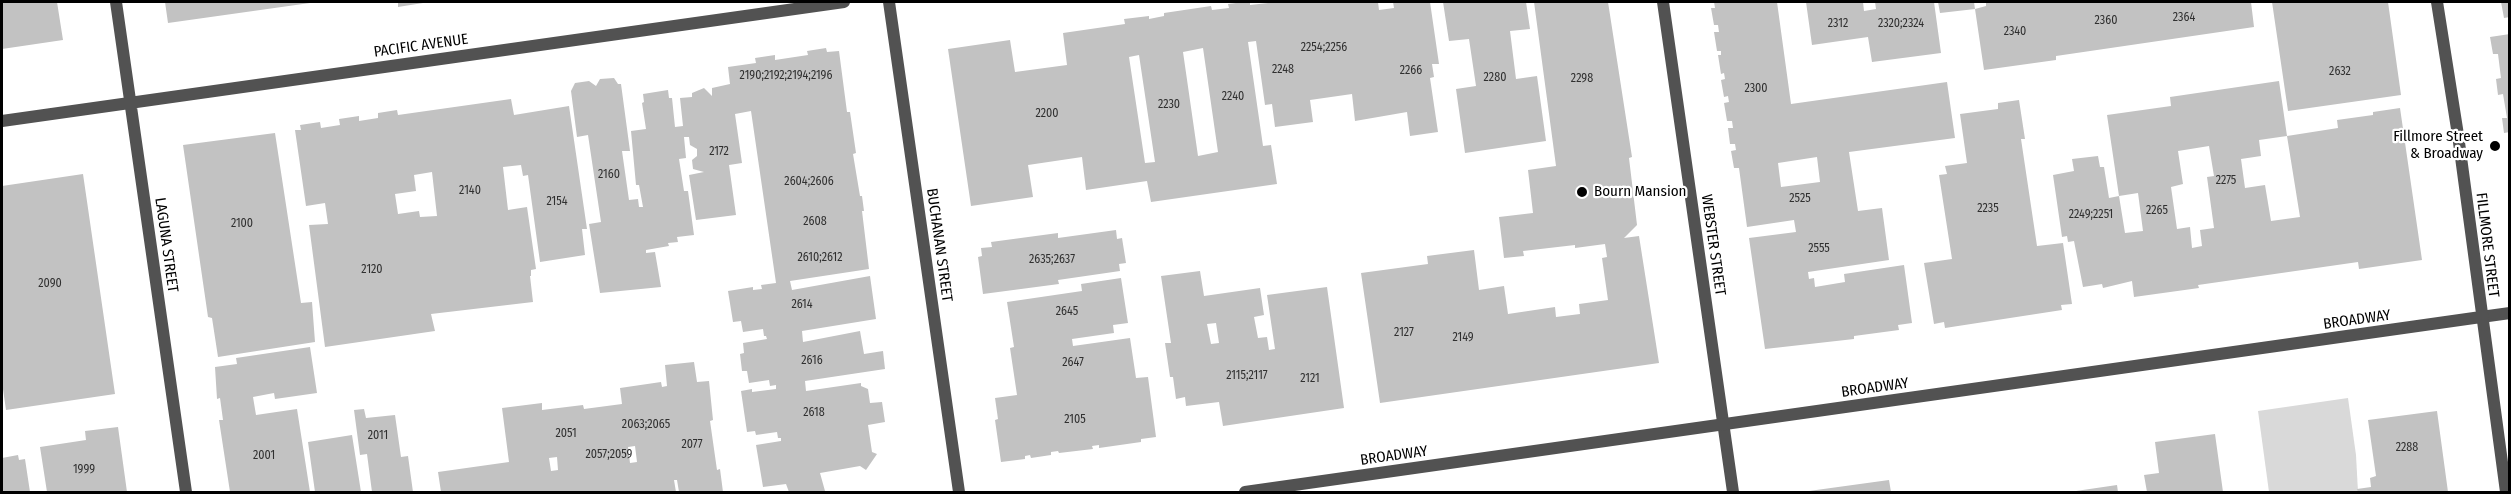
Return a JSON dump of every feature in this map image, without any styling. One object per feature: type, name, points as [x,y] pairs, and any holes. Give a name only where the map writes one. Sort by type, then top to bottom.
[{"type":"street","name":"LAGUNA STREET","points":[[116,2],[186,492]]},
{"type":"street","name":"PACIFIC AVENUE","points":[[2,121],[844,2]]},
{"type":"street","name":"BUCHANAN STREET","points":[[889,2],[959,492]]},
{"type":"street","name":"WEBSTER STREET","points":[[1663,2],[1733,492]]},
{"type":"street","name":"FILLMORE STREET","points":[[2437,2],[2458,135],[2506,492]]},
{"type":"street","name":"BROADWAY","points":[[1245,492],[2510,313]]},
{"type":"shaded area","points":[[2348,398],[2356,455],[2358,492],[2269,492],[2258,411]]},
{"type":"building","points":[[2,2],[57,2],[63,40],[2,49]]},
{"type":"building","points":[[165,2],[310,2],[310,3],[168,23]]},
{"type":"building","points":[[398,2],[423,2],[423,3],[398,7]]},
{"type":"building","points":[[1378,2],[1379,10],[1394,8],[1393,2],[1430,2],[1439,64],[1432,64],[1434,77],[1430,78],[1438,132],[1410,136],[1407,112],[1355,121],[1352,94],[1310,100],[1313,122],[1275,127],[1272,104],[1265,105],[1256,41],[1248,42],[1263,146],[1271,145],[1277,184],[1151,202],[1147,181],[1086,190],[1082,157],[1028,165],[1033,197],[971,206],[948,49],[1010,40],[1015,72],[1067,65],[1063,33],[1125,24],[1124,19],[1149,16],[1149,19],[1164,16],[1164,13],[1211,6],[1212,10],[1229,8],[1228,4]],"holes":[[[1203,48],[1218,152],[1198,156],[1183,52]],[[1139,55],[1155,162],[1145,163],[1129,57]]]},
{"type":"building","points":[[1443,2],[1526,2],[1530,29],[1510,31],[1516,79],[1537,76],[1546,141],[1465,153],[1456,89],[1476,86],[1469,39],[1449,41]]},
{"type":"building","points":[[1534,2],[1608,2],[1632,157],[1629,158],[1637,225],[1624,238],[1639,236],[1659,363],[1380,403],[1361,273],[1428,264],[1427,256],[1474,250],[1479,290],[1504,286],[1508,314],[1555,307],[1556,317],[1580,314],[1579,304],[1608,300],[1602,258],[1607,257],[1605,244],[1523,251],[1524,256],[1504,258],[1499,217],[1533,213],[1528,170],[1556,166]]},
{"type":"building","points":[[1714,2],[1777,2],[1791,104],[1947,82],[1955,138],[1849,152],[1858,211],[1882,208],[1889,260],[1808,272],[1809,279],[1814,278],[1815,287],[1845,282],[1844,274],[1904,265],[1912,323],[1898,325],[1899,330],[1854,336],[1854,339],[1765,349],[1749,238],[1796,232],[1794,220],[1747,227],[1739,168],[1734,168],[1731,151],[1736,150],[1735,144],[1730,144],[1728,128],[1733,128],[1732,121],[1727,121],[1724,103],[1729,102],[1728,96],[1724,97],[1721,80],[1725,79],[1724,73],[1721,74],[1718,55],[1721,55],[1721,51],[1717,51],[1714,32],[1719,32],[1718,25],[1714,25],[1711,8],[1715,8]],"holes":[[[1817,157],[1820,182],[1781,187],[1778,163]]]},
{"type":"building","points":[[1806,2],[1863,2],[1864,11],[1876,9],[1875,2],[1934,2],[1941,53],[1872,62],[1868,37],[1812,45]]},
{"type":"building","points":[[1938,2],[1974,2],[1975,9],[1940,13]]},
{"type":"building","points":[[1986,2],[2251,2],[2254,27],[2056,56],[2056,60],[1984,70],[1975,9],[1986,6]]},
{"type":"building","points":[[2272,2],[2388,2],[2401,95],[2288,111]]},
{"type":"building","points":[[2501,2],[2510,2],[2510,17],[2504,18]]},
{"type":"building","points":[[2510,34],[2510,132],[2504,133],[2502,118],[2507,118],[2503,94],[2498,95],[2496,79],[2501,78],[2498,54],[2493,54],[2490,37]]},
{"type":"building","points":[[826,48],[827,52],[839,51],[847,112],[850,112],[856,153],[853,154],[860,196],[862,196],[869,269],[790,281],[792,290],[870,276],[876,319],[802,331],[803,342],[860,331],[864,354],[883,351],[885,369],[805,381],[806,391],[861,383],[861,386],[868,389],[870,403],[882,402],[885,422],[868,425],[872,452],[877,454],[866,470],[860,466],[820,473],[825,491],[789,492],[786,484],[763,487],[756,445],[781,441],[781,438],[778,438],[777,432],[756,435],[755,431],[747,432],[741,391],[776,389],[776,385],[770,386],[769,380],[749,383],[747,371],[742,371],[740,354],[744,353],[743,343],[767,339],[763,329],[743,332],[741,321],[733,322],[728,291],[753,287],[753,290],[762,289],[761,285],[776,283],[751,111],[735,114],[742,163],[729,165],[736,215],[696,220],[689,175],[704,172],[693,169],[692,160],[697,156],[697,149],[690,145],[689,137],[684,137],[686,158],[679,159],[684,191],[688,191],[694,235],[677,237],[678,242],[668,243],[669,246],[646,250],[646,253],[655,252],[661,287],[600,293],[589,224],[601,222],[588,135],[577,137],[571,91],[575,83],[589,81],[596,86],[600,79],[614,78],[618,84],[621,84],[630,151],[622,151],[629,200],[638,199],[639,207],[643,207],[639,185],[636,185],[631,131],[646,129],[643,94],[668,90],[669,98],[672,98],[675,127],[683,126],[680,98],[692,97],[692,93],[704,88],[712,96],[712,88],[730,84],[728,67],[756,63],[755,58],[775,55],[775,60],[808,55],[807,51]]},
{"type":"building","points":[[2279,81],[2287,136],[2338,128],[2337,120],[2373,115],[2373,112],[2400,108],[2422,260],[2359,269],[2358,262],[2198,285],[2199,288],[2134,297],[2132,281],[2103,288],[2102,284],[2083,287],[2074,241],[2068,242],[2067,236],[2062,237],[2053,175],[2074,171],[2072,159],[2098,156],[2100,167],[2104,167],[2109,198],[2119,196],[2107,115],[2171,106],[2170,97]],"holes":[[[2287,136],[2300,217],[2271,221],[2265,185],[2245,188],[2241,159],[2261,156],[2259,140]],[[2209,146],[2214,176],[2207,177],[2214,228],[2200,230],[2202,246],[2192,248],[2190,227],[2177,229],[2171,187],[2183,184],[2178,151]],[[2138,193],[2143,231],[2125,233],[2119,196]]]},
{"type":"building","points":[[511,99],[514,115],[569,106],[587,229],[582,229],[585,255],[540,262],[528,175],[523,176],[521,165],[503,167],[508,210],[527,207],[536,269],[531,270],[530,276],[533,302],[431,314],[435,331],[325,347],[309,225],[328,224],[325,203],[306,206],[295,130],[301,130],[300,125],[320,122],[321,128],[340,125],[339,119],[359,116],[359,121],[378,118],[378,113],[397,110],[398,115]],"holes":[[[432,172],[437,216],[420,217],[419,211],[398,214],[395,194],[416,191],[414,175]]]},
{"type":"building","points":[[2019,100],[2025,139],[2021,139],[2037,246],[2063,243],[2072,304],[2061,305],[2062,310],[1945,328],[1944,322],[1934,324],[1924,263],[1952,259],[1939,175],[1947,174],[1945,166],[1967,163],[1960,114],[1998,109],[1998,103]]},
{"type":"building","points":[[275,133],[301,303],[312,302],[315,342],[218,357],[212,318],[208,317],[183,145]]},
{"type":"building","points":[[83,174],[115,394],[6,410],[2,382],[2,186]]},
{"type":"building","points":[[1116,230],[1117,239],[1122,238],[1126,263],[1119,264],[1120,271],[1058,280],[1059,284],[983,294],[978,257],[982,256],[981,248],[992,247],[991,242],[1058,233],[1058,238]]},
{"type":"building","points":[[1200,271],[1204,296],[1260,288],[1264,315],[1254,317],[1258,338],[1267,337],[1269,350],[1275,349],[1267,295],[1327,287],[1344,408],[1223,426],[1219,402],[1186,406],[1185,397],[1176,399],[1165,343],[1171,343],[1161,276]],"holes":[[[1216,323],[1219,343],[1211,344],[1207,324]]]},
{"type":"building","points":[[1121,278],[1128,323],[1113,325],[1114,333],[1072,339],[1073,346],[1130,338],[1136,378],[1148,377],[1156,437],[1141,439],[1141,442],[1099,448],[1099,445],[1092,446],[1093,449],[1059,453],[1058,451],[1051,452],[1051,455],[1031,458],[1030,455],[1025,456],[1025,459],[1001,462],[995,420],[998,419],[995,398],[1017,395],[1010,348],[1014,347],[1007,302],[1082,291],[1081,284]]},
{"type":"building","points":[[310,347],[317,393],[275,399],[274,393],[253,397],[256,415],[297,409],[310,492],[230,492],[219,420],[223,420],[220,398],[217,399],[215,367],[237,364],[236,358]]},
{"type":"building","points":[[694,362],[697,382],[709,381],[713,420],[710,421],[717,470],[720,469],[723,492],[679,492],[677,480],[674,480],[676,492],[441,492],[438,472],[509,462],[502,408],[542,403],[542,410],[583,405],[584,409],[622,404],[620,388],[661,382],[662,387],[667,386],[665,365]],"holes":[[[635,446],[637,462],[630,463],[628,447]],[[557,457],[558,470],[551,471],[549,458]]]},
{"type":"building","points":[[364,409],[366,418],[395,415],[401,457],[408,456],[413,492],[372,492],[367,454],[360,455],[354,410]]},
{"type":"building","points":[[2437,411],[2448,492],[2358,492],[2357,489],[2371,487],[2370,478],[2376,476],[2368,420]]},
{"type":"building","points":[[118,427],[127,492],[47,492],[40,447],[86,440],[85,431]]},
{"type":"building","points":[[2215,434],[2223,492],[2147,492],[2144,475],[2159,473],[2155,442]]},
{"type":"building","points":[[352,435],[361,492],[315,492],[308,442]]},
{"type":"building","points":[[18,455],[19,460],[25,459],[30,492],[2,492],[2,458]]},
{"type":"building","points":[[1889,480],[1891,492],[1809,492],[1809,491]]},
{"type":"building","points":[[2117,485],[2118,492],[2076,492],[2076,491]]},
{"type":"place","name":"Fillmore Street & Broadway","points":[[2495,146]]},
{"type":"place","name":"Bourn Mansion","points":[[1582,192]]}]
